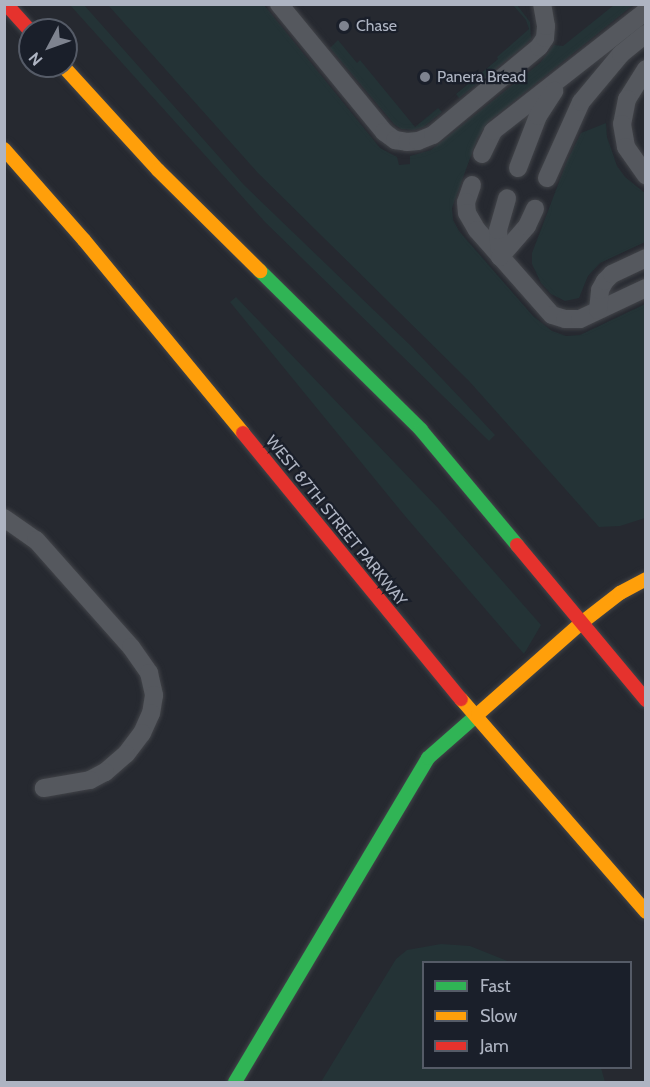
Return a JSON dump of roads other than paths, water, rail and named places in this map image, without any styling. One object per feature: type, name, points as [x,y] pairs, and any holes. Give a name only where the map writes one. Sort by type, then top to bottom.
[{"type":"main road","points":[[6,4],[18,18]]},
{"type":"main road","points":[[74,78],[158,170],[421,430],[645,700]]},
{"type":"main road","name":"WEST 87TH STREET PARKWAY","points":[[4,149],[84,240],[477,718],[645,912]]},
{"type":"main road","points":[[235,1083],[428,758],[477,718],[580,624],[620,593],[645,579]]},
{"type":"lane","points":[[279,4],[384,132],[395,140],[406,142],[418,141],[433,135],[539,47],[545,38],[546,26],[542,4]]},
{"type":"lane","points":[[482,154],[493,131],[564,78],[645,11]]},
{"type":"lane","points":[[547,178],[581,102],[621,54],[645,34]]},
{"type":"lane","points":[[645,69],[627,99],[622,124],[626,147],[645,176]]},
{"type":"lane","points":[[518,168],[538,116],[564,78]]},
{"type":"lane","points":[[472,185],[466,202],[467,213],[477,230],[552,315],[565,319],[580,319],[645,288]]},
{"type":"lane","points":[[500,257],[498,230],[507,198]]},
{"type":"lane","points":[[500,257],[527,226],[534,209]]},
{"type":"lane","points":[[598,310],[600,290],[605,281],[612,274],[645,258]]},
{"type":"lane","points":[[4,518],[36,540],[131,647],[149,673],[154,695],[151,713],[142,733],[126,754],[105,772],[90,780],[44,788]]},
{"type":"place","name":"Chase","points":[[344,26]]},
{"type":"place","name":"Panera Bread","points":[[425,77]]}]
